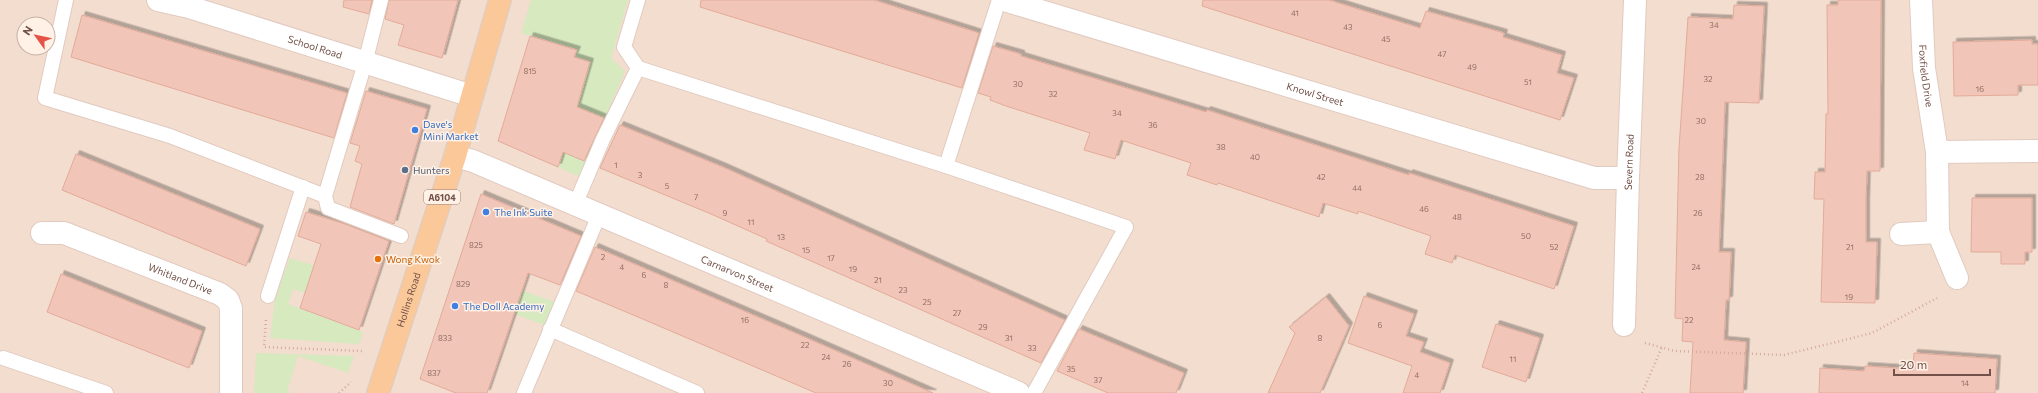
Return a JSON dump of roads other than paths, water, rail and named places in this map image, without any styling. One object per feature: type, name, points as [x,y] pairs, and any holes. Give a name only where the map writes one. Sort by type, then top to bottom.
[{"type":"main road","name":"Hollins Road","points":[[380,392],[454,156],[500,0]]},
{"type":"street","name":"School Road","points":[[158,0],[190,4],[365,63],[472,96]]},
{"type":"street","name":"Knowl Street","points":[[1004,0],[1045,6],[1594,178],[1628,178]]},
{"type":"street","name":"Severn Road","points":[[1624,325],[1635,0]]},
{"type":"street","name":"Foxfield Drive","points":[[1920,0],[1924,68],[1937,152],[1938,232],[1957,278]]},
{"type":"street","points":[[1937,152],[2038,151]]},
{"type":"street","name":"Carnarvon Street","points":[[454,156],[473,161],[1019,393]]},
{"type":"street","points":[[1901,234],[1938,232]]},
{"type":"street","name":"Whitland Drive","points":[[42,234],[64,233],[220,294],[228,300],[231,308],[231,393]]},
{"type":"lane","points":[[66,0],[45,98],[170,136],[324,196]]},
{"type":"lane","points":[[380,0],[365,63],[324,196],[328,208],[401,236]]},
{"type":"lane","points":[[638,0],[624,47],[638,68],[946,166],[1126,227],[1034,393]]},
{"type":"lane","points":[[946,166],[999,0]]},
{"type":"lane","points":[[575,205],[603,139],[638,68]]},
{"type":"lane","points":[[268,296],[303,187]]},
{"type":"lane","points":[[524,393],[599,215]]},
{"type":"lane","points":[[550,329],[697,393]]},
{"type":"lane","points":[[2,358],[106,393]]},
{"type":"place","name":"Dave's Mini Market","points":[[415,130]]},
{"type":"place","name":"Hunters","points":[[405,170]]},
{"type":"place","name":"The Ink Suite","points":[[486,212]]},
{"type":"place","name":"Wong Kwok","points":[[378,259]]},
{"type":"place","name":"The Doll Academy","points":[[455,306]]}]
